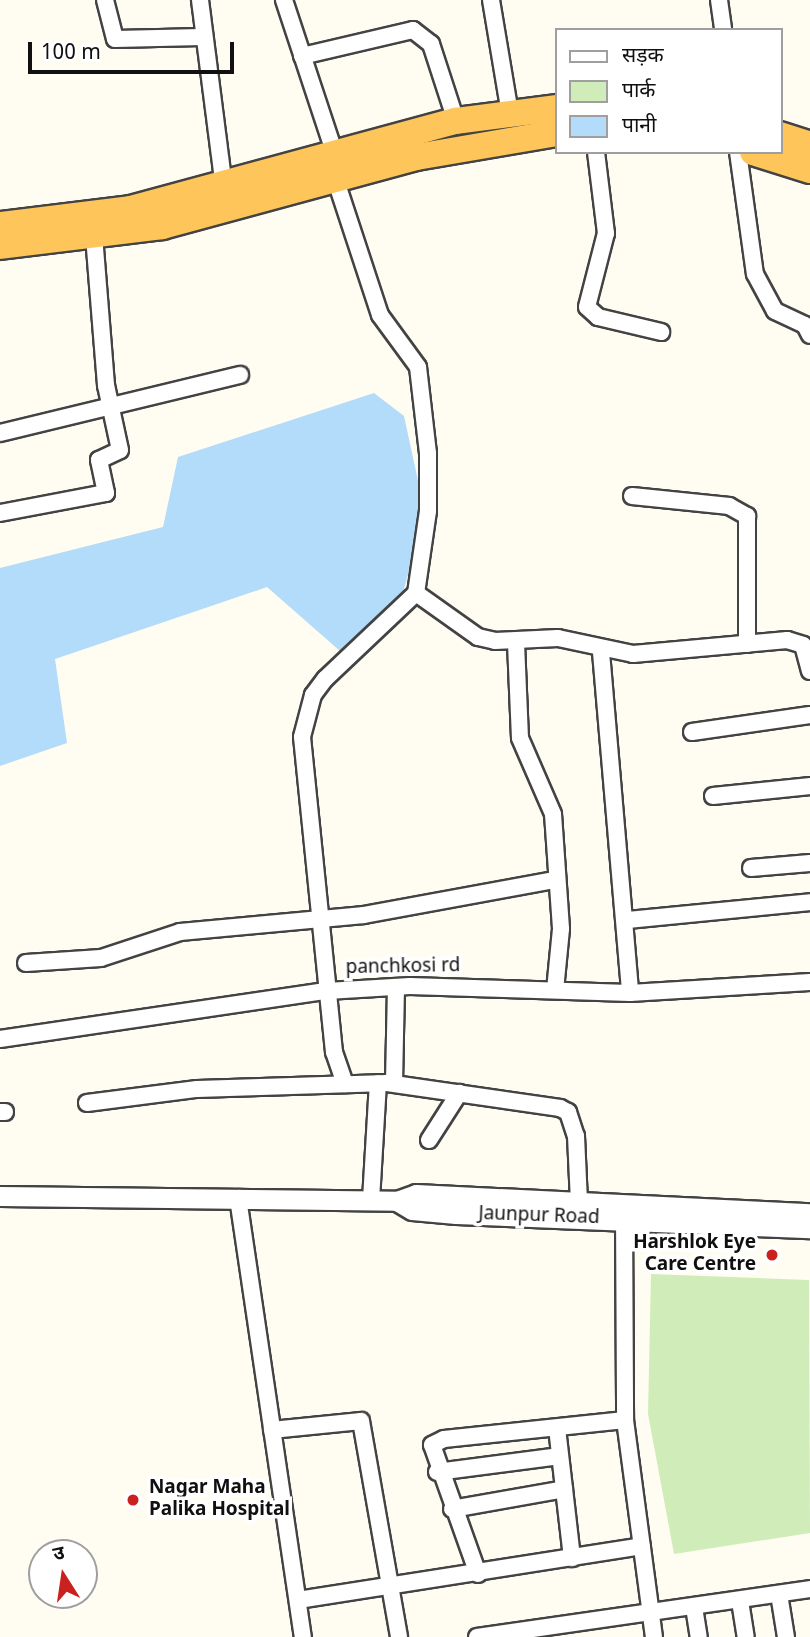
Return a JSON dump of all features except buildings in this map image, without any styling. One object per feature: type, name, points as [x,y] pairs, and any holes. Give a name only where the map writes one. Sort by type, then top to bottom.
[{"type":"highway","points":[[0,246],[94,237],[336,169],[456,121],[554,108]]},
{"type":"highway","points":[[0,225],[131,209],[224,188],[486,141],[554,133]]},
{"type":"highway","points":[[782,136],[810,145]]},
{"type":"highway","points":[[759,154],[810,170]]},
{"type":"street","points":[[105,0],[115,39],[202,37]]},
{"type":"street","points":[[200,0],[202,37],[224,188]]},
{"type":"street","points":[[284,0],[380,315],[418,367],[424,391],[428,511],[416,593],[325,679],[306,713],[307,818],[323,919],[327,991],[345,1084]]},
{"type":"street","points":[[491,0],[510,113]]},
{"type":"street","points":[[719,0],[723,28]]},
{"type":"street","points":[[302,56],[413,30],[434,51],[456,121]]},
{"type":"street","points":[[596,154],[606,233],[587,307],[598,317],[661,332]]},
{"type":"street","points":[[738,154],[755,274],[775,311],[805,325],[810,335]]},
{"type":"street","points":[[0,513],[106,493],[99,460],[120,450],[109,407],[94,237]]},
{"type":"street","points":[[0,433],[240,375]]},
{"type":"street","points":[[632,496],[721,505],[747,516],[747,643]]},
{"type":"street","points":[[416,593],[478,637],[516,643],[558,638],[601,652],[747,643],[807,644],[810,671]]},
{"type":"street","points":[[516,643],[519,729],[550,799],[554,880],[561,929],[555,990]]},
{"type":"street","points":[[601,652],[628,920],[630,993]]},
{"type":"street","points":[[691,732],[810,715]]},
{"type":"street","points":[[713,796],[810,786]]},
{"type":"street","points":[[751,868],[810,863]]},
{"type":"street","points":[[26,963],[101,958],[180,932],[323,919],[554,880]]},
{"type":"street","points":[[628,920],[810,902]]},
{"type":"street","name":"panchkosi rd","points":[[0,1039],[327,991],[396,987],[630,993],[810,982]]},
{"type":"street","points":[[371,1200],[396,987]]},
{"type":"street","points":[[87,1103],[197,1089],[386,1083],[568,1112],[579,1202]]},
{"type":"street","points":[[429,1140],[458,1093]]},
{"type":"street","name":"Jaunpur Road","points":[[0,1195],[397,1201],[416,1194],[579,1202],[624,1212],[810,1228]]},
{"type":"street","points":[[238,1198],[303,1637]]},
{"type":"street","name":"Jaunpur Road","points":[[397,1201],[412,1210],[456,1214],[810,1213]]},
{"type":"street","points":[[624,1212],[625,1420],[654,1637]]},
{"type":"street","points":[[478,1574],[430,1452],[437,1440],[625,1420]]},
{"type":"street","points":[[272,1430],[361,1421],[398,1637]]},
{"type":"street","points":[[557,1428],[572,1558]]},
{"type":"street","points":[[437,1472],[560,1455]]},
{"type":"street","points":[[452,1509],[564,1489]]},
{"type":"street","points":[[298,1600],[391,1589],[642,1546]]},
{"type":"street","points":[[477,1637],[524,1634],[810,1589]]},
{"type":"street","points":[[779,1594],[786,1637]]},
{"type":"street","points":[[740,1601],[746,1637]]},
{"type":"street","points":[[694,1607],[699,1637]]},
{"type":"green space","points":[[651,1274],[809,1280],[810,1533],[674,1554],[648,1414]]},
{"type":"water","points":[[374,393],[404,416],[425,513],[402,596],[340,651],[267,587],[55,659],[67,743],[0,766],[0,568],[163,527],[178,457]]},
{"type":"place","name":"Harshlok Eye Care Centre","points":[[772,1255]]},
{"type":"place","name":"Nagar Maha Palika Hospital","points":[[133,1500]]}]
